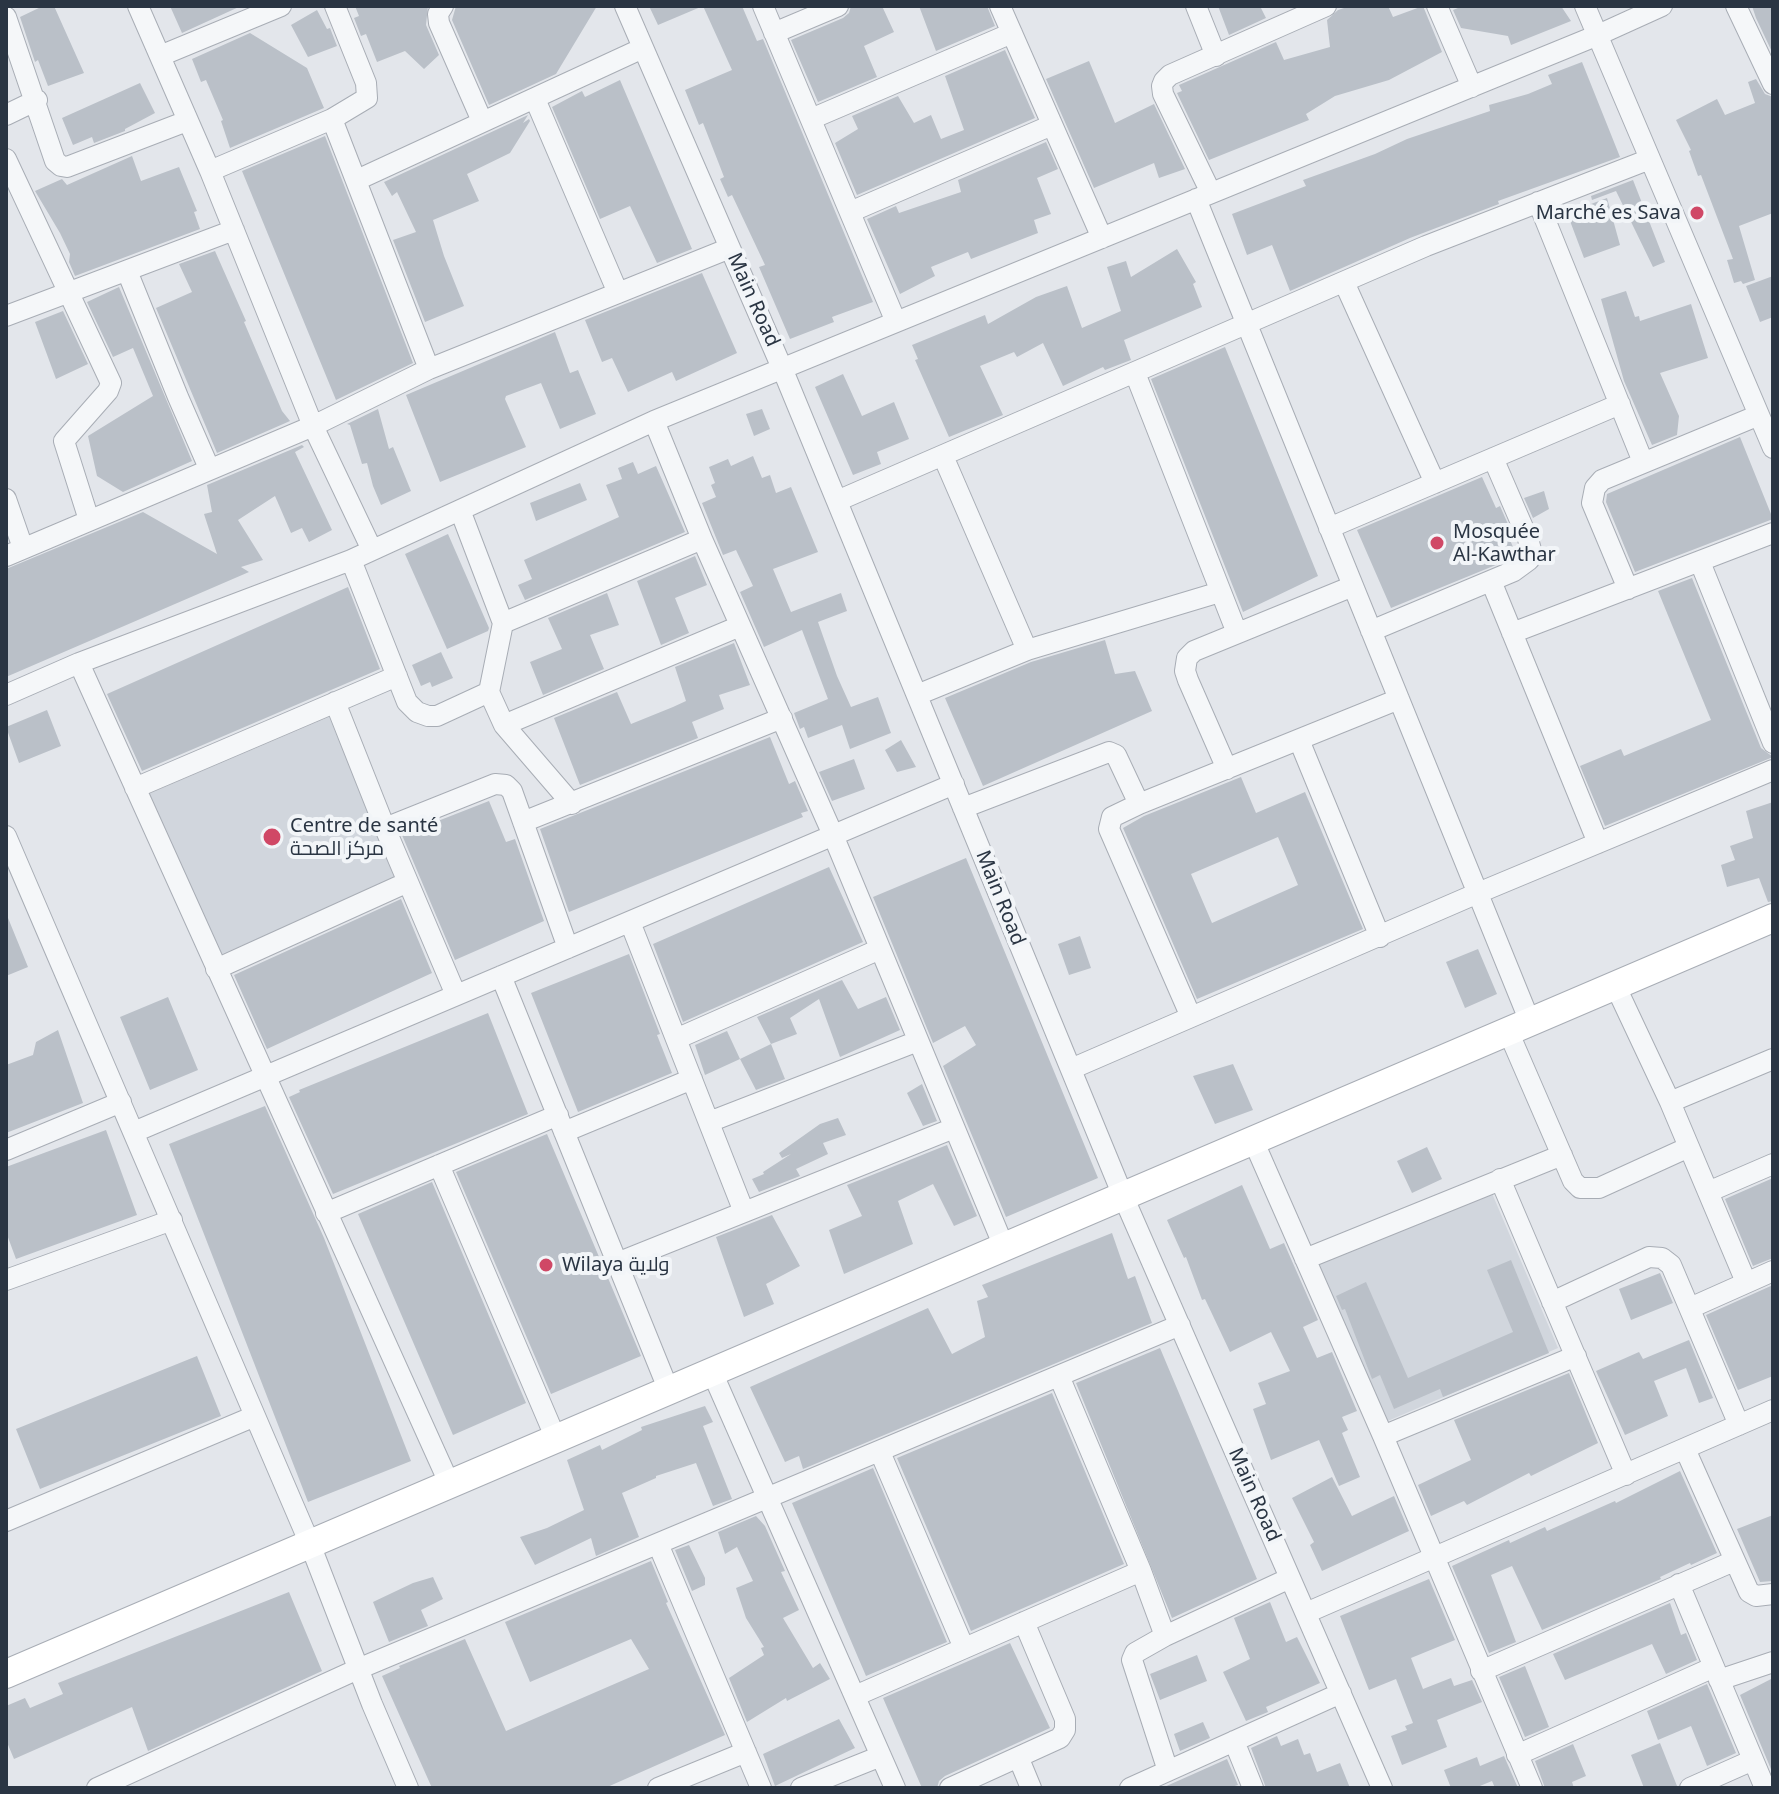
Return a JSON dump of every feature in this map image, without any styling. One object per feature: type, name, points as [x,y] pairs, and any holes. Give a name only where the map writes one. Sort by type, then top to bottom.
[{"type":"street","points":[[138,6],[210,171],[313,426],[372,550]]},
{"type":"street","points":[[210,171],[332,119],[367,98],[368,91],[335,6]]},
{"type":"street","points":[[443,6],[438,14],[439,23],[482,121]]},
{"type":"street","name":"Main Road","points":[[625,6],[782,368],[1123,1196],[1382,1788]]},
{"type":"street","points":[[763,6],[896,322]]},
{"type":"street","points":[[774,33],[838,6]]},
{"type":"street","points":[[1000,6],[1102,238]]},
{"type":"street","points":[[1196,6],[1216,56]]},
{"type":"street","points":[[1326,6],[1170,75],[1162,86],[1163,94],[1204,196],[1247,324],[1478,893],[1519,1026],[1573,1181],[1580,1188],[1599,1188],[1689,1147]]},
{"type":"street","points":[[1437,6],[1472,87]]},
{"type":"street","points":[[1585,6],[1772,443]]},
{"type":"street","points":[[6,695],[79,663],[351,560],[654,421],[1472,87],[1662,6]]},
{"type":"street","points":[[1736,6],[1773,84]]},
{"type":"street","points":[[160,56],[273,7]]},
{"type":"street","points":[[6,17],[37,100],[55,161],[67,167],[187,121]]},
{"type":"street","points":[[811,119],[1012,33]]},
{"type":"street","points":[[357,180],[643,48]]},
{"type":"street","points":[[535,99],[618,293]]},
{"type":"street","points":[[6,115],[37,100]]},
{"type":"street","points":[[332,119],[429,369]]},
{"type":"street","points":[[850,212],[1052,125]]},
{"type":"street","points":[[6,159],[111,383],[108,391],[64,441],[89,520]]},
{"type":"street","points":[[837,501],[1426,246],[1650,159]]},
{"type":"street","points":[[1538,202],[1643,462]]},
{"type":"street","points":[[6,316],[234,230]]},
{"type":"street","points":[[6,499],[14,552],[313,426],[429,369],[730,248]]},
{"type":"street","points":[[127,271],[209,468]]},
{"type":"street","points":[[1344,282],[1435,483]]},
{"type":"street","points":[[1135,373],[1237,633]]},
{"type":"street","points":[[1329,528],[1620,404]]},
{"type":"street","points":[[1628,589],[1592,503],[1595,488],[1602,480],[1759,415]]},
{"type":"street","points":[[654,421],[702,539],[833,835],[1004,1247]]},
{"type":"street","points":[[943,456],[1027,650]]},
{"type":"street","points":[[1371,631],[1514,571],[1529,560],[1531,550],[1493,458]]},
{"type":"street","points":[[460,510],[503,623],[489,692],[504,725],[572,804]]},
{"type":"street","points":[[1512,633],[1773,533]]},
{"type":"street","points":[[503,623],[702,539]]},
{"type":"street","points":[[351,560],[407,702],[417,712],[437,716],[489,692]]},
{"type":"street","points":[[1700,562],[1773,743]]},
{"type":"street","points":[[1491,581],[1598,843]]},
{"type":"street","points":[[1227,769],[1185,671],[1187,658],[1194,651],[1353,586]]},
{"type":"street","points":[[917,695],[1027,650],[1220,592]]},
{"type":"street","points":[[504,725],[740,626]]},
{"type":"street","points":[[79,663],[450,1485]]},
{"type":"street","points":[[135,788],[397,676]]},
{"type":"street","points":[[1191,1017],[1109,829],[1112,817],[1399,699]]},
{"type":"street","points":[[335,702],[456,995]]},
{"type":"street","points":[[523,822],[782,718]]},
{"type":"street","points":[[1299,740],[1380,937]]},
{"type":"street","points":[[963,808],[1109,752],[1116,755],[1139,804]]},
{"type":"street","points":[[1071,1069],[1478,893],[1773,770]]},
{"type":"street","points":[[385,828],[495,784],[506,785],[512,791],[568,948]]},
{"type":"street","points":[[134,1132],[954,784]]},
{"type":"street","points":[[8,847],[310,1544],[400,1786]]},
{"type":"street","points":[[216,969],[408,882]]},
{"type":"street","points":[[6,1674],[1773,918]]},
{"type":"street","points":[[630,922],[744,1212]]},
{"type":"street","points":[[676,1039],[880,949]]},
{"type":"street","points":[[501,976],[669,1391]]},
{"type":"street","points":[[1615,985],[1670,1102],[1746,1282]]},
{"type":"street","points":[[709,1122],[918,1041]]},
{"type":"street","points":[[1670,1102],[1773,1059]]},
{"type":"street","points":[[326,1213],[439,1165],[692,1079]]},
{"type":"street","points":[[6,1150],[121,1102]]},
{"type":"street","points":[[617,1263],[954,1128]]},
{"type":"street","points":[[1253,1140],[1532,1788]]},
{"type":"street","points":[[1305,1259],[1562,1155]]},
{"type":"street","points":[[1708,1192],[1773,1164]]},
{"type":"street","points":[[439,1165],[556,1439]]},
{"type":"street","points":[[1500,1179],[1626,1475]]},
{"type":"street","points":[[6,1280],[172,1220]]},
{"type":"street","points":[[1552,1302],[1649,1257],[1662,1258],[1671,1265],[1739,1425]]},
{"type":"street","points":[[1690,1308],[1773,1271]]},
{"type":"street","points":[[97,1788],[358,1669],[1180,1325]]},
{"type":"street","points":[[1383,1436],[1576,1356]]},
{"type":"street","points":[[712,1372],[895,1788]]},
{"type":"street","points":[[1059,1376],[1165,1636]]},
{"type":"street","points":[[1306,1613],[1773,1410]]},
{"type":"street","points":[[6,1521],[255,1416]]},
{"type":"street","points":[[1685,1449],[1749,1592],[1756,1596],[1773,1594]]},
{"type":"street","points":[[880,1452],[964,1648]]},
{"type":"street","points":[[658,1544],[761,1788]]},
{"type":"street","points":[[1481,1671],[1734,1561]]},
{"type":"street","points":[[855,1696],[1141,1571]]},
{"type":"street","points":[[1168,1771],[1132,1660],[1142,1648],[1165,1636],[1290,1578]]},
{"type":"street","points":[[1679,1584],[1765,1788]]},
{"type":"street","points":[[950,1788],[1019,1759],[1060,1738],[1065,1730],[1065,1719],[1024,1622]]},
{"type":"street","points":[[1517,1755],[1717,1673],[1773,1662]]},
{"type":"street","points":[[1130,1788],[1341,1693]]},
{"type":"street","points":[[1234,1741],[1253,1788]]},
{"type":"street","points":[[658,1788],[746,1752]]},
{"type":"street","points":[[801,1788],[881,1756]]},
{"type":"street","points":[[1019,1759],[1031,1788]]},
{"type":"street","points":[[1690,1788],[1753,1760]]},
{"type":"shaded area","name":"Centre de santé مركز الصحة","points":[[329,717],[397,879],[215,957],[146,795]]},
{"type":"shaded area","points":[[1491,1191],[1558,1348],[1383,1423],[1317,1265]]},
{"type":"building","points":[[43,6],[54,6],[84,73],[48,86],[38,60],[35,62],[20,17]]},
{"type":"building","points":[[170,6],[241,6],[182,33]]},
{"type":"building","points":[[355,6],[428,6],[426,25],[439,55],[424,69],[405,51],[377,62],[366,34],[361,36],[354,18],[359,16]]},
{"type":"building","points":[[456,6],[597,6],[556,74],[489,105],[452,20]]},
{"type":"building","points":[[649,6],[703,6],[658,25]]},
{"type":"building","points":[[703,6],[742,6],[757,41],[763,39],[873,302],[832,317],[834,322],[790,339],[759,267],[765,265],[732,195],[728,197],[720,179],[724,177],[703,123],[699,125],[685,90],[732,70]]},
{"type":"building","points":[[851,6],[882,6],[894,32],[864,46],[877,77],[818,102],[791,40],[843,18]]},
{"type":"building","points":[[919,6],[987,6],[995,26],[936,51]]},
{"type":"building","points":[[1218,6],[1260,6],[1266,18],[1229,35]]},
{"type":"building","points":[[1350,6],[1388,6],[1393,17],[1423,6],[1442,52],[1389,80],[1335,96],[1306,114],[1309,120],[1209,160],[1177,93],[1182,91],[1179,85],[1276,42],[1284,60],[1330,47],[1327,20],[1338,10]]},
{"type":"building","points":[[1463,6],[1561,6],[1571,21],[1511,45],[1508,36],[1461,28],[1453,10]]},
{"type":"building","points":[[1752,6],[1773,6],[1773,54],[1756,18]]},
{"type":"building","points":[[317,10],[327,29],[330,28],[337,46],[308,57],[291,25]]},
{"type":"building","points":[[250,33],[307,68],[324,108],[230,148],[223,120],[206,80],[201,82],[192,59]]},
{"type":"building","points":[[1005,50],[1035,118],[857,195],[835,143],[858,129],[852,116],[898,96],[914,123],[931,115],[941,139],[964,130],[945,76]]},
{"type":"building","points":[[1089,61],[1115,123],[1154,104],[1185,169],[1159,178],[1154,163],[1094,188],[1046,79]]},
{"type":"building","points":[[1582,62],[1620,157],[1498,201],[1499,204],[1410,238],[1290,291],[1272,245],[1247,255],[1232,214],[1306,186],[1303,180],[1407,139],[1490,111],[1489,105],[1552,84],[1548,75]]},
{"type":"building","points":[[1756,79],[1765,94],[1773,97],[1773,213],[1739,226],[1755,280],[1743,284],[1741,281],[1734,283],[1727,260],[1733,259],[1701,175],[1698,176],[1691,150],[1676,120],[1717,99],[1725,115],[1755,103],[1748,82]]},
{"type":"building","points":[[620,80],[692,249],[657,263],[630,206],[600,219],[552,107],[582,91],[585,97]]},
{"type":"building","points":[[140,83],[155,113],[125,131],[94,143],[92,137],[73,145],[62,118]]},
{"type":"building","points":[[528,115],[523,123],[530,121],[510,153],[467,174],[479,201],[433,220],[464,306],[425,322],[393,240],[416,232],[397,192],[392,196],[384,182]]},
{"type":"building","points":[[325,136],[413,363],[336,400],[242,171]]},
{"type":"building","points":[[1046,142],[1058,169],[1037,178],[1051,214],[1034,220],[1038,233],[971,259],[968,252],[931,267],[935,276],[900,294],[867,219],[896,206],[899,213],[961,192],[958,180]]},
{"type":"building","points":[[132,156],[141,181],[179,167],[197,211],[194,212],[200,229],[75,276],[69,262],[70,254],[35,191],[62,179],[67,185]]},
{"type":"building","points":[[1633,180],[1665,262],[1653,267],[1616,191],[1592,200],[1591,196]]},
{"type":"building","points":[[1607,198],[1620,245],[1584,258],[1567,213]]},
{"type":"building","points":[[1177,249],[1196,282],[1193,284],[1202,307],[1124,340],[1131,360],[1105,370],[1103,367],[1063,386],[1043,343],[1017,357],[1014,352],[980,366],[1003,415],[949,437],[915,360],[918,359],[912,345],[985,315],[988,324],[1036,297],[1067,286],[1082,328],[1121,311],[1107,267],[1126,261],[1131,277]]},
{"type":"building","points":[[215,251],[282,411],[290,421],[217,453],[156,308],[192,292],[179,264]]},
{"type":"building","points":[[702,273],[737,353],[676,381],[672,372],[628,392],[612,358],[602,362],[585,320]]},
{"type":"building","points":[[1773,276],[1773,317],[1760,322],[1746,286]]},
{"type":"building","points":[[119,287],[192,461],[123,492],[97,476],[88,436],[153,396],[133,348],[113,357],[87,302]]},
{"type":"building","points":[[1626,291],[1635,317],[1639,316],[1640,321],[1691,304],[1708,358],[1660,373],[1679,416],[1677,435],[1652,445],[1624,381],[1601,299]]},
{"type":"building","points":[[63,311],[88,364],[56,379],[35,322]]},
{"type":"building","points":[[555,332],[570,373],[578,370],[596,414],[560,429],[541,383],[506,396],[526,447],[440,482],[406,395]]},
{"type":"building","points":[[1225,347],[1318,576],[1243,612],[1151,379]]},
{"type":"building","points":[[843,374],[862,416],[894,402],[909,439],[877,452],[881,464],[853,475],[815,387]]},
{"type":"building","points":[[378,409],[389,449],[393,447],[411,491],[381,505],[367,463],[362,464],[350,425],[347,424]]},
{"type":"building","points":[[762,409],[770,429],[754,436],[746,414]]},
{"type":"building","points":[[1740,437],[1773,519],[1635,572],[1606,502],[1607,494]]},
{"type":"building","points":[[302,445],[304,447],[295,452],[332,530],[309,542],[302,528],[291,533],[275,496],[238,520],[263,560],[241,567],[249,572],[6,677],[6,569],[143,512],[217,554],[204,514],[212,512],[207,485]]},
{"type":"building","points":[[753,456],[762,478],[770,475],[776,493],[791,487],[818,552],[773,569],[791,612],[841,593],[847,611],[818,622],[837,676],[851,707],[878,697],[891,733],[850,749],[842,725],[808,738],[804,727],[800,729],[794,713],[828,699],[802,630],[764,647],[740,592],[753,586],[736,550],[723,555],[702,503],[716,497],[709,467],[728,459],[731,466]]},
{"type":"building","points":[[633,462],[638,474],[656,466],[685,532],[525,600],[518,585],[532,579],[524,560],[619,517],[606,485],[622,479],[618,468]]},
{"type":"building","name":"Mosquée Al-Kawthar","points":[[1482,477],[1496,508],[1500,506],[1511,531],[1507,533],[1516,554],[1391,608],[1357,530]]},
{"type":"building","points":[[580,483],[587,500],[536,521],[530,503]]},
{"type":"building","points":[[1544,491],[1549,509],[1533,518],[1524,498]]},
{"type":"building","points":[[448,534],[489,628],[447,649],[405,554]]},
{"type":"building","points":[[695,556],[707,585],[675,598],[689,633],[661,645],[637,581]]},
{"type":"building","points":[[1692,578],[1761,748],[1773,757],[1605,826],[1580,766],[1621,749],[1624,756],[1711,720],[1658,591]]},
{"type":"building","points":[[348,587],[380,669],[142,771],[107,694]]},
{"type":"building","points":[[607,593],[619,625],[590,635],[604,669],[543,695],[530,662],[562,649],[548,618]]},
{"type":"building","points":[[1105,640],[1115,674],[1135,671],[1152,711],[983,786],[945,698],[1031,662]]},
{"type":"building","points":[[734,643],[750,685],[719,695],[724,709],[692,722],[698,738],[580,785],[554,718],[617,692],[631,724],[673,707],[686,701],[675,667]]},
{"type":"building","points":[[441,652],[453,678],[432,687],[430,682],[421,686],[412,665]]},
{"type":"building","points":[[47,710],[61,746],[19,763],[6,727]]},
{"type":"building","points":[[770,737],[789,784],[795,781],[808,811],[801,813],[803,817],[569,912],[540,829]]},
{"type":"building","points":[[901,740],[916,767],[897,772],[885,750]]},
{"type":"building","points":[[854,759],[865,789],[832,801],[819,772]]},
{"type":"building","points":[[1241,777],[1256,813],[1305,792],[1363,929],[1197,999],[1123,828],[1144,816]],"holes":[[[1278,837],[1298,885],[1212,923],[1191,874]]]},
{"type":"building","points":[[489,801],[506,842],[515,839],[544,921],[455,960],[402,835]]},
{"type":"building","points":[[1773,802],[1773,901],[1768,902],[1759,878],[1727,887],[1721,865],[1735,860],[1730,846],[1753,838],[1746,811]]},
{"type":"building","points":[[966,858],[1098,1178],[1006,1217],[943,1066],[976,1045],[965,1026],[933,1043],[873,897]]},
{"type":"building","points":[[829,867],[863,942],[683,1022],[653,944]]},
{"type":"building","points":[[401,899],[432,973],[267,1049],[234,975]]},
{"type":"building","points":[[6,913],[28,967],[6,976]]},
{"type":"building","points":[[1080,936],[1091,968],[1069,975],[1058,944]]},
{"type":"building","points":[[1478,949],[1497,994],[1465,1008],[1446,962]]},
{"type":"building","points":[[629,954],[672,1073],[578,1112],[531,993]]},
{"type":"building","points":[[842,980],[858,1009],[886,997],[900,1030],[840,1057],[819,999],[790,1018],[797,1034],[771,1044],[757,1017]]},
{"type":"building","points":[[168,997],[198,1070],[150,1090],[120,1017]]},
{"type":"building","points":[[488,1013],[528,1114],[333,1194],[289,1097],[299,1090]]},
{"type":"building","points":[[58,1030],[83,1103],[6,1133],[6,1065],[33,1055],[36,1042]]},
{"type":"building","points":[[727,1031],[740,1059],[705,1075],[695,1045]]},
{"type":"building","points":[[771,1044],[785,1079],[756,1090],[740,1059]]},
{"type":"building","points":[[1233,1064],[1253,1110],[1215,1124],[1193,1076]]},
{"type":"building","points":[[922,1084],[937,1121],[923,1126],[907,1093]]},
{"type":"building","points":[[265,1106],[324,1238],[411,1461],[308,1502],[169,1144]]},
{"type":"building","points":[[838,1118],[846,1135],[823,1143],[828,1154],[796,1169],[800,1176],[759,1192],[752,1179],[791,1154],[782,1158],[779,1153],[820,1124]]},
{"type":"building","points":[[106,1130],[137,1215],[16,1259],[6,1232],[6,1167]]},
{"type":"building","name":"Wilaya ولاية","points":[[547,1134],[641,1356],[551,1394],[456,1172]]},
{"type":"building","points":[[947,1145],[977,1216],[954,1226],[933,1184],[898,1201],[913,1244],[844,1274],[829,1230],[862,1216],[847,1185]]},
{"type":"building","points":[[1427,1147],[1442,1179],[1412,1193],[1397,1161]]},
{"type":"building","points":[[1773,1178],[1773,1258],[1753,1266],[1725,1199]]},
{"type":"building","points":[[432,1182],[526,1403],[453,1435],[358,1214]]},
{"type":"building","points":[[1242,1185],[1270,1249],[1284,1243],[1318,1320],[1303,1327],[1317,1358],[1332,1352],[1357,1411],[1342,1417],[1348,1430],[1342,1433],[1360,1477],[1339,1486],[1319,1440],[1271,1460],[1253,1409],[1266,1404],[1258,1383],[1290,1371],[1271,1332],[1230,1352],[1205,1299],[1202,1300],[1186,1257],[1167,1220]]},
{"type":"building","points":[[772,1215],[800,1266],[766,1284],[774,1304],[744,1317],[716,1237]]},
{"type":"building","points":[[1112,1233],[1128,1279],[1135,1276],[1152,1323],[803,1469],[799,1456],[785,1462],[750,1387],[928,1308],[952,1354],[985,1337],[977,1301],[988,1297],[982,1285]]},
{"type":"building","points":[[1511,1260],[1549,1353],[1443,1397],[1440,1389],[1394,1409],[1380,1375],[1372,1379],[1345,1309],[1342,1310],[1336,1296],[1366,1282],[1408,1378],[1513,1332],[1487,1270]]},
{"type":"building","points":[[1660,1273],[1673,1303],[1631,1320],[1619,1289]]},
{"type":"building","points":[[1773,1285],[1773,1376],[1738,1390],[1706,1315]]},
{"type":"building","points":[[1689,1340],[1713,1398],[1699,1403],[1686,1368],[1654,1381],[1668,1416],[1625,1435],[1596,1371],[1639,1352],[1643,1359]]},
{"type":"building","points":[[1160,1348],[1257,1579],[1172,1618],[1076,1383]]},
{"type":"building","points":[[197,1356],[221,1416],[40,1489],[16,1429]]},
{"type":"building","points":[[1569,1373],[1598,1443],[1531,1476],[1529,1473],[1467,1505],[1464,1501],[1431,1516],[1418,1485],[1471,1460],[1454,1420]]},
{"type":"building","points":[[1052,1393],[1124,1564],[971,1631],[897,1458]]},
{"type":"building","points":[[705,1406],[713,1422],[703,1426],[732,1499],[713,1506],[696,1463],[656,1476],[622,1493],[639,1537],[596,1556],[591,1538],[535,1565],[520,1537],[584,1510],[567,1460],[600,1445],[602,1450],[642,1430],[641,1427]]},
{"type":"building","points":[[873,1468],[947,1642],[866,1676],[792,1503]]},
{"type":"building","points":[[1680,1471],[1717,1553],[1542,1630],[1512,1566],[1491,1575],[1516,1642],[1489,1653],[1452,1566],[1509,1540],[1510,1543],[1545,1527],[1547,1531],[1616,1503]]},
{"type":"building","points":[[1332,1477],[1352,1516],[1394,1496],[1409,1531],[1322,1571],[1310,1545],[1314,1542],[1292,1498]]},
{"type":"building","points":[[1773,1515],[1773,1581],[1760,1582],[1737,1529]]},
{"type":"building","points":[[756,1516],[765,1526],[785,1571],[781,1572],[799,1610],[783,1618],[813,1668],[820,1663],[830,1679],[787,1701],[786,1698],[747,1722],[729,1678],[764,1655],[761,1648],[764,1647],[746,1618],[736,1588],[753,1581],[737,1547],[725,1554],[718,1532]]},
{"type":"building","points":[[689,1545],[705,1578],[705,1585],[692,1591],[675,1550]]},
{"type":"building","points":[[651,1561],[666,1603],[725,1735],[605,1788],[432,1788],[382,1676],[465,1639],[506,1731],[649,1669],[631,1639],[530,1682],[505,1622]]},
{"type":"building","points":[[433,1577],[443,1599],[421,1610],[428,1626],[389,1642],[373,1602]]},
{"type":"building","points":[[1429,1579],[1455,1640],[1411,1658],[1423,1689],[1451,1678],[1454,1686],[1472,1680],[1482,1702],[1437,1720],[1447,1747],[1402,1765],[1391,1736],[1407,1730],[1405,1726],[1413,1723],[1396,1679],[1369,1690],[1340,1616]]},
{"type":"building","points":[[289,1592],[322,1671],[148,1751],[132,1707],[14,1759],[6,1740],[6,1706],[25,1698],[30,1708],[63,1694],[58,1683]]},
{"type":"building","points":[[1270,1602],[1286,1642],[1297,1637],[1320,1683],[1266,1707],[1268,1712],[1246,1721],[1223,1672],[1250,1659],[1234,1618]]},
{"type":"building","points":[[1670,1603],[1681,1635],[1686,1633],[1697,1660],[1666,1674],[1652,1644],[1565,1680],[1553,1654]]},
{"type":"building","points":[[1010,1643],[1050,1728],[945,1776],[937,1788],[922,1788],[883,1698]]},
{"type":"building","points":[[1197,1655],[1207,1681],[1160,1700],[1150,1674]]},
{"type":"building","points":[[1525,1666],[1549,1727],[1525,1737],[1499,1677]]},
{"type":"building","points":[[1773,1678],[1773,1774],[1740,1695]]},
{"type":"building","points":[[1707,1684],[1736,1753],[1707,1766],[1691,1726],[1658,1740],[1647,1711]]},
{"type":"building","points":[[839,1719],[855,1748],[775,1786],[763,1754]]},
{"type":"building","points":[[1203,1722],[1210,1738],[1180,1751],[1174,1734]]},
{"type":"building","points":[[1277,1736],[1281,1746],[1298,1739],[1304,1755],[1310,1753],[1317,1772],[1340,1763],[1350,1788],[1266,1788],[1251,1748]]},
{"type":"building","points":[[1660,1743],[1677,1788],[1644,1788],[1631,1755]]},
{"type":"building","points":[[1573,1744],[1586,1776],[1572,1782],[1574,1788],[1545,1788],[1535,1761]]},
{"type":"building","points":[[1504,1756],[1518,1788],[1495,1788],[1492,1781],[1475,1788],[1451,1788],[1444,1770],[1477,1757],[1480,1766]]},
{"type":"building","points":[[1227,1759],[1238,1785],[1228,1788],[1162,1788]]},
{"type":"place","name":"Marché es Sava","points":[[1697,213]]},
{"type":"place","name":"Mosquée Al-Kawthar","points":[[1437,543]]},
{"type":"place","name":"Centre de santé مركز الصحة","points":[[272,837]]},
{"type":"place","name":"Wilaya ولاية","points":[[546,1265]]}]
